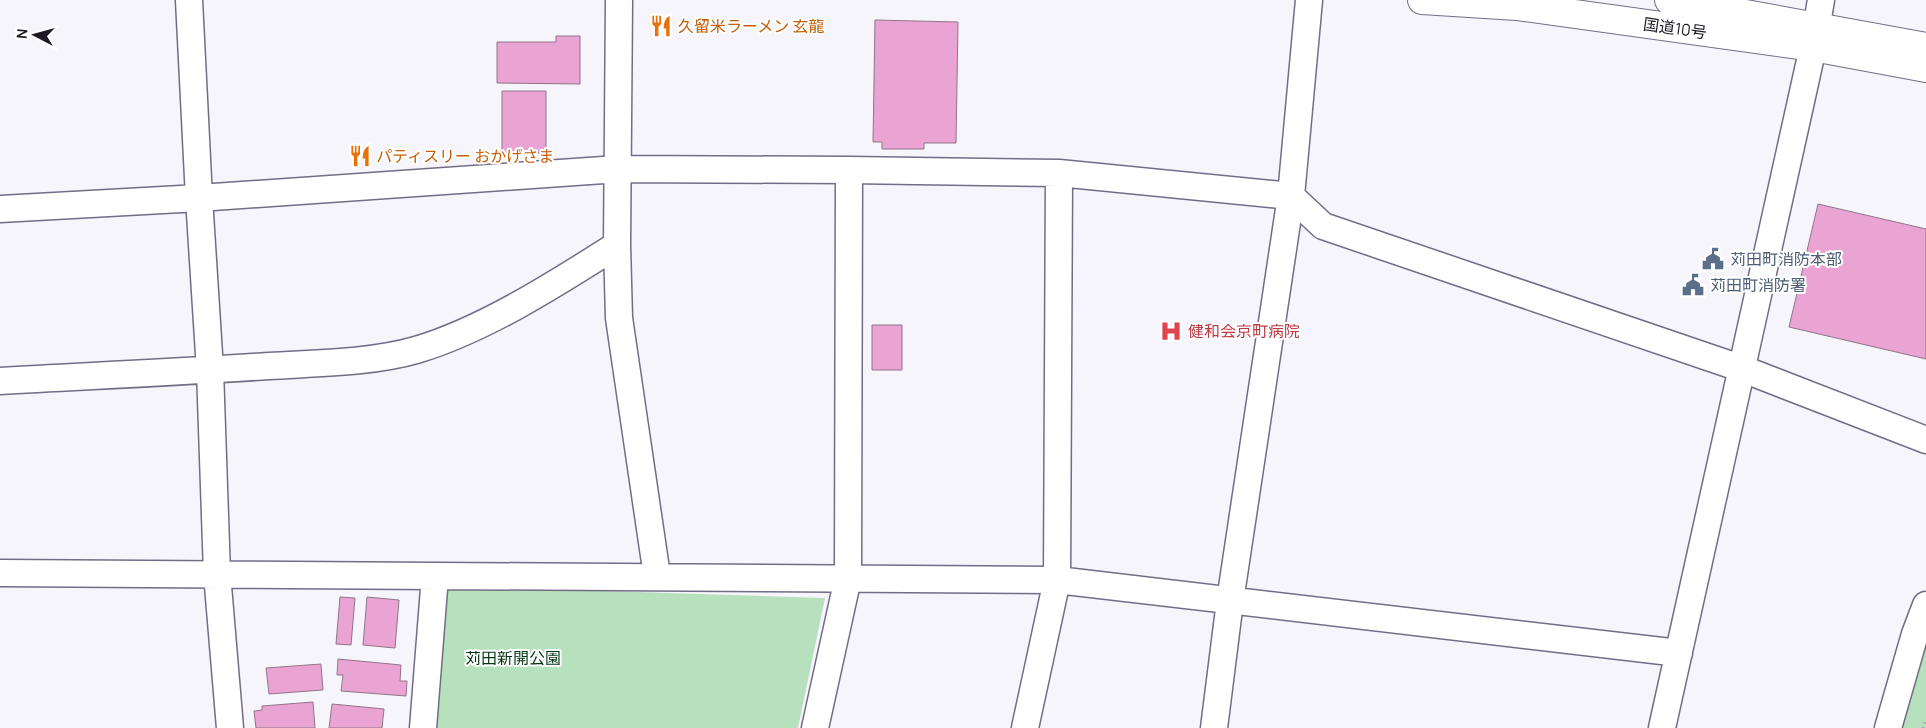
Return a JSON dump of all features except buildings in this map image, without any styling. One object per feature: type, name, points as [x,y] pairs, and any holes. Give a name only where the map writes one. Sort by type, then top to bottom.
[{"type":"highway","name":"国道10号","points":[[1422,0],[1817,24],[1926,68]]},
{"type":"highway","name":"国道10号","points":[[1669,0],[1817,24],[1926,47]]},
{"type":"street","points":[[189,0],[210,370],[217,574],[230,728]]},
{"type":"street","points":[[619,0],[617,245],[619,318],[657,576]]},
{"type":"street","points":[[1214,728],[1230,601],[1291,196],[1309,0]]},
{"type":"street","points":[[1662,728],[1743,369],[1817,24]]},
{"type":"street","points":[[0,208],[199,198],[618,169],[1060,173],[1291,196],[1323,226],[1743,369],[1926,440]]},
{"type":"street","points":[[815,728],[848,578],[849,170]]},
{"type":"street","points":[[1025,728],[1058,580],[1060,173]]},
{"type":"street","points":[[0,381],[210,370],[391,356],[416,350],[479,325],[567,276],[617,245]]},
{"type":"street","points":[[0,573],[1058,580],[1679,653]]},
{"type":"street","points":[[423,728],[436,576]]},
{"type":"street","points":[[1888,728],[1914,634],[1926,606]]},
{"type":"path","points":[[1923,728],[1926,719]]},
{"type":"green space","name":"苅田新開公園","points":[[447,586],[825,598],[798,728],[436,728]]},
{"type":"green space","points":[[1926,635],[1926,728],[1898,728]]},
{"type":"place","name":"久留米ラーメン 玄龍","points":[[661,26]]},
{"type":"place","name":"パティスリー おかげさま","points":[[360,156]]},
{"type":"place","name":"苅田町消防本部","points":[[1713,259]]},
{"type":"place","name":"苅田町消防署","points":[[1693,285]]},
{"type":"place","name":"健和会京町病院","points":[[1171,331]]}]
